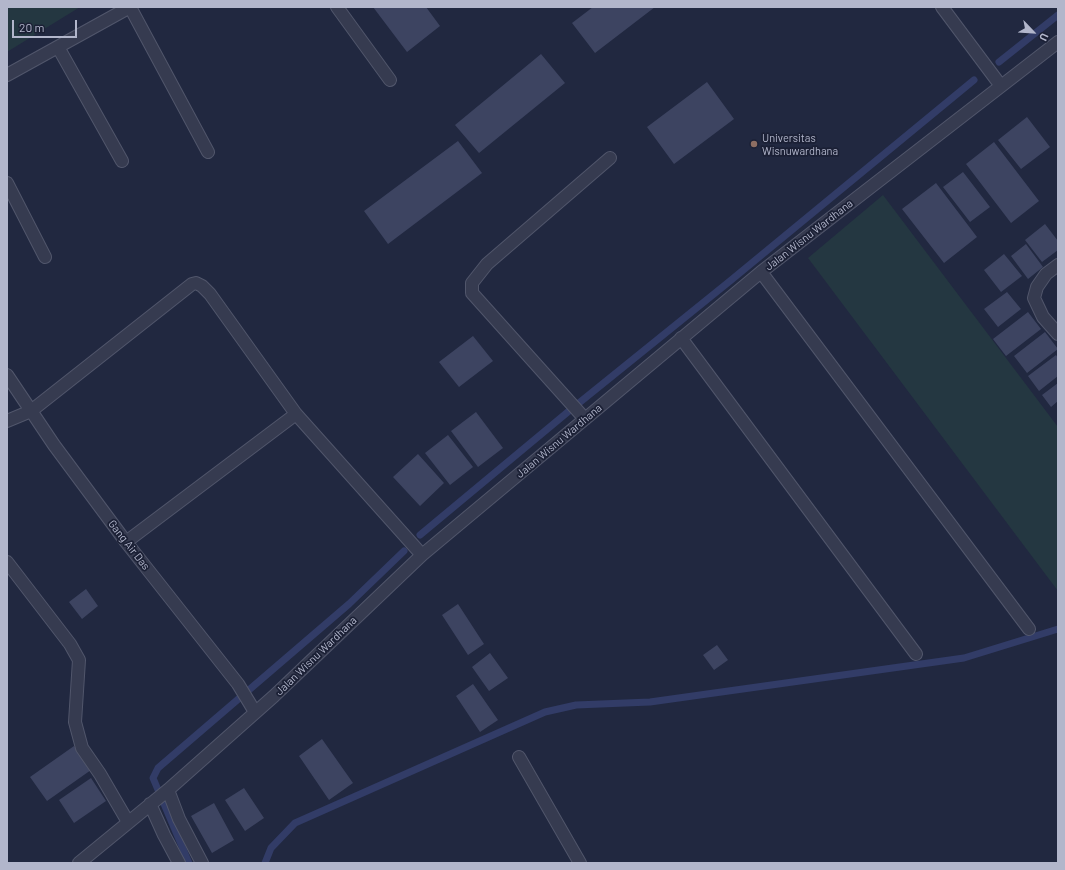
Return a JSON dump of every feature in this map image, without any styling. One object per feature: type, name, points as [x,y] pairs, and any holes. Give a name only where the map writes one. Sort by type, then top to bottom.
[{"type":"street","points":[[7,75],[130,7],[208,152]]},
{"type":"street","points":[[337,7],[390,80]]},
{"type":"street","points":[[942,7],[1001,86]]},
{"type":"street","name":"Jalan Wisnu Wardhana","points":[[79,863],[167,791],[274,696],[422,555],[577,411],[682,338],[761,272],[1058,42]]},
{"type":"street","points":[[58,47],[122,161]]},
{"type":"street","points":[[577,411],[472,293],[472,283],[487,264],[610,158]]},
{"type":"street","points":[[7,184],[45,257]]},
{"type":"street","points":[[1058,265],[1046,274],[1037,287],[1034,298],[1043,317],[1058,334]]},
{"type":"street","points":[[761,272],[1029,629]]},
{"type":"street","points":[[7,421],[31,411],[192,284],[196,284],[202,286],[210,294],[296,414],[422,555]]},
{"type":"street","points":[[682,338],[916,654]]},
{"type":"street","name":"Gang Air Das","points":[[7,375],[54,445],[126,542],[238,684],[255,712]]},
{"type":"street","points":[[126,542],[296,414]]},
{"type":"street","points":[[7,562],[70,644],[79,660],[76,722],[82,748],[100,774],[128,822]]},
{"type":"street","points":[[519,757],[580,863]]},
{"type":"street","points":[[167,791],[179,819],[202,863]]},
{"type":"street","points":[[152,803],[164,835],[179,863]]},
{"type":"shaded area","points":[[7,7],[80,7],[7,52]]},
{"type":"shaded area","points":[[883,195],[1058,427],[1058,591],[808,258]]},
{"type":"building","points":[[373,7],[426,7],[440,26],[407,52]]},
{"type":"building","points":[[593,7],[655,7],[595,53],[572,23]]},
{"type":"building","points":[[541,54],[565,83],[479,153],[455,125]]},
{"type":"building","points":[[707,82],[734,119],[674,164],[647,127]]},
{"type":"building","points":[[1027,117],[1050,147],[1021,169],[998,140]]},
{"type":"building","points":[[458,141],[482,173],[388,244],[364,211]]},
{"type":"building","points":[[994,142],[1039,201],[1011,223],[966,164]]},
{"type":"building","points":[[963,172],[990,207],[970,222],[943,187]]},
{"type":"building","points":[[936,183],[977,237],[944,263],[902,209]]},
{"type":"building","points":[[1045,224],[1058,241],[1058,250],[1042,262],[1025,240]]},
{"type":"building","points":[[1026,244],[1043,267],[1028,279],[1011,256]]},
{"type":"building","points":[[1004,254],[1022,276],[1001,292],[984,270]]},
{"type":"building","points":[[1007,292],[1021,309],[998,327],[984,309]]},
{"type":"building","points":[[1028,312],[1041,329],[1006,356],[993,339]]},
{"type":"building","points":[[1045,332],[1058,349],[1027,373],[1014,356]]},
{"type":"building","points":[[473,336],[493,361],[459,387],[439,362]]},
{"type":"building","points":[[1056,355],[1058,358],[1058,376],[1039,391],[1028,376]]},
{"type":"building","points":[[1058,383],[1058,401],[1051,407],[1042,395]]},
{"type":"building","points":[[476,412],[503,448],[478,467],[451,431]]},
{"type":"building","points":[[448,435],[473,467],[450,485],[425,453]]},
{"type":"building","points":[[418,454],[444,483],[420,506],[393,477]]},
{"type":"building","points":[[86,589],[98,606],[82,619],[69,602]]},
{"type":"building","points":[[458,604],[484,644],[468,655],[442,615]]},
{"type":"building","points":[[717,645],[728,660],[714,670],[703,655]]},
{"type":"building","points":[[490,653],[508,678],[489,691],[472,667]]},
{"type":"building","points":[[473,684],[498,720],[480,732],[456,696]]},
{"type":"building","points":[[322,739],[353,783],[329,800],[299,756]]},
{"type":"building","points":[[74,746],[91,770],[47,801],[30,777]]},
{"type":"building","points":[[91,778],[106,801],[74,823],[59,800]]},
{"type":"building","points":[[244,788],[264,818],[245,831],[225,800]]},
{"type":"building","points":[[214,803],[234,840],[212,853],[191,816]]},
{"type":"waterway","points":[[999,62],[1058,15]]},
{"type":"waterway","points":[[420,535],[569,411],[730,281],[974,80]]},
{"type":"waterway","points":[[189,863],[153,778],[158,768],[349,604],[404,551]]},
{"type":"waterway","points":[[265,863],[271,848],[295,823],[545,712],[576,705],[650,702],[964,658],[1058,629]]},
{"type":"place","name":"Universitas Wisnuwardhana","points":[[754,144]]}]
